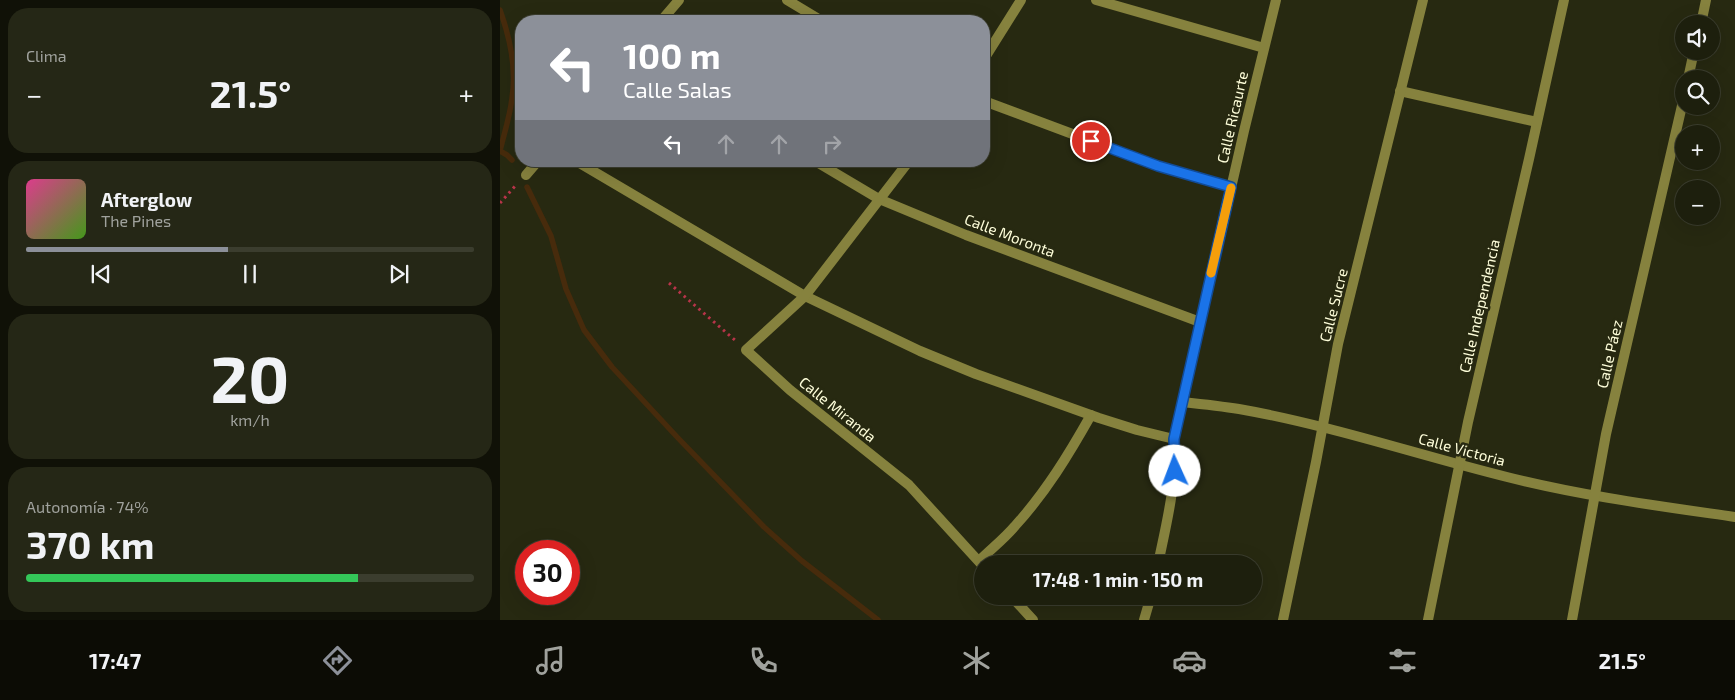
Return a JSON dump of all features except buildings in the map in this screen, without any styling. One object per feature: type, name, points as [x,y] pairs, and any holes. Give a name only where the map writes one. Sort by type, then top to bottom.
[{"type":"street","points":[[666,15],[679,0]]},
{"type":"street","points":[[787,0],[812,15]]},
{"type":"street","points":[[990,49],[1021,0]]},
{"type":"street","points":[[1096,0],[1264,48]]},
{"type":"street","name":"Calle Ricaurte","points":[[1160,555],[1174,486],[1174,439],[1231,187],[1276,0]]},
{"type":"street","name":"Calle Sucre","points":[[1282,620],[1338,344],[1423,0]]},
{"type":"street","name":"Calle Independencia","points":[[1428,620],[1468,422],[1564,0]]},
{"type":"street","points":[[1702,15],[1706,0]]},
{"type":"street","points":[[1400,91],[1537,122]]},
{"type":"street","points":[[990,103],[1158,166],[1231,187]]},
{"type":"street","name":"Calle Páez","points":[[1572,620],[1606,434],[1680,115]]},
{"type":"street","points":[[526,175],[533,167]]},
{"type":"street","points":[[586,167],[805,296],[920,351],[976,374],[1091,415],[1137,430],[1174,439]]},
{"type":"street","name":"Calle Moronta","points":[[825,167],[879,200],[966,235],[1200,322]]},
{"type":"street","points":[[746,350],[805,296],[904,167]]},
{"type":"street","name":"Calle Miranda","points":[[746,350],[790,390],[909,485],[974,555]]},
{"type":"street","name":"Calle Victoria","points":[[1182,402],[1238,409],[1322,428],[1508,478],[1594,496],[1735,517]]},
{"type":"street","points":[[989,555],[1039,498],[1062,465],[1091,415]]},
{"type":"street","points":[[1019,605],[1033,620]]},
{"type":"street","points":[[1144,620],[1148,605]]},
{"type":"path","points":[[500,203],[526,175]]},
{"type":"path","points":[[669,283],[746,350]]},
{"type":"waterway","points":[[500,10],[510,42],[514,76],[511,105],[500,151]]},
{"type":"waterway","points":[[500,151],[512,160]]},
{"type":"waterway","points":[[527,187],[551,236],[566,289],[584,330],[612,367],[764,527],[802,561],[878,620]]},
{"type":"slow traffic","points":[[1211,273],[1231,188]]},
{"type":"route","points":[[1091,141],[1158,166],[1231,187],[1174,439],[1175,471]]}]
